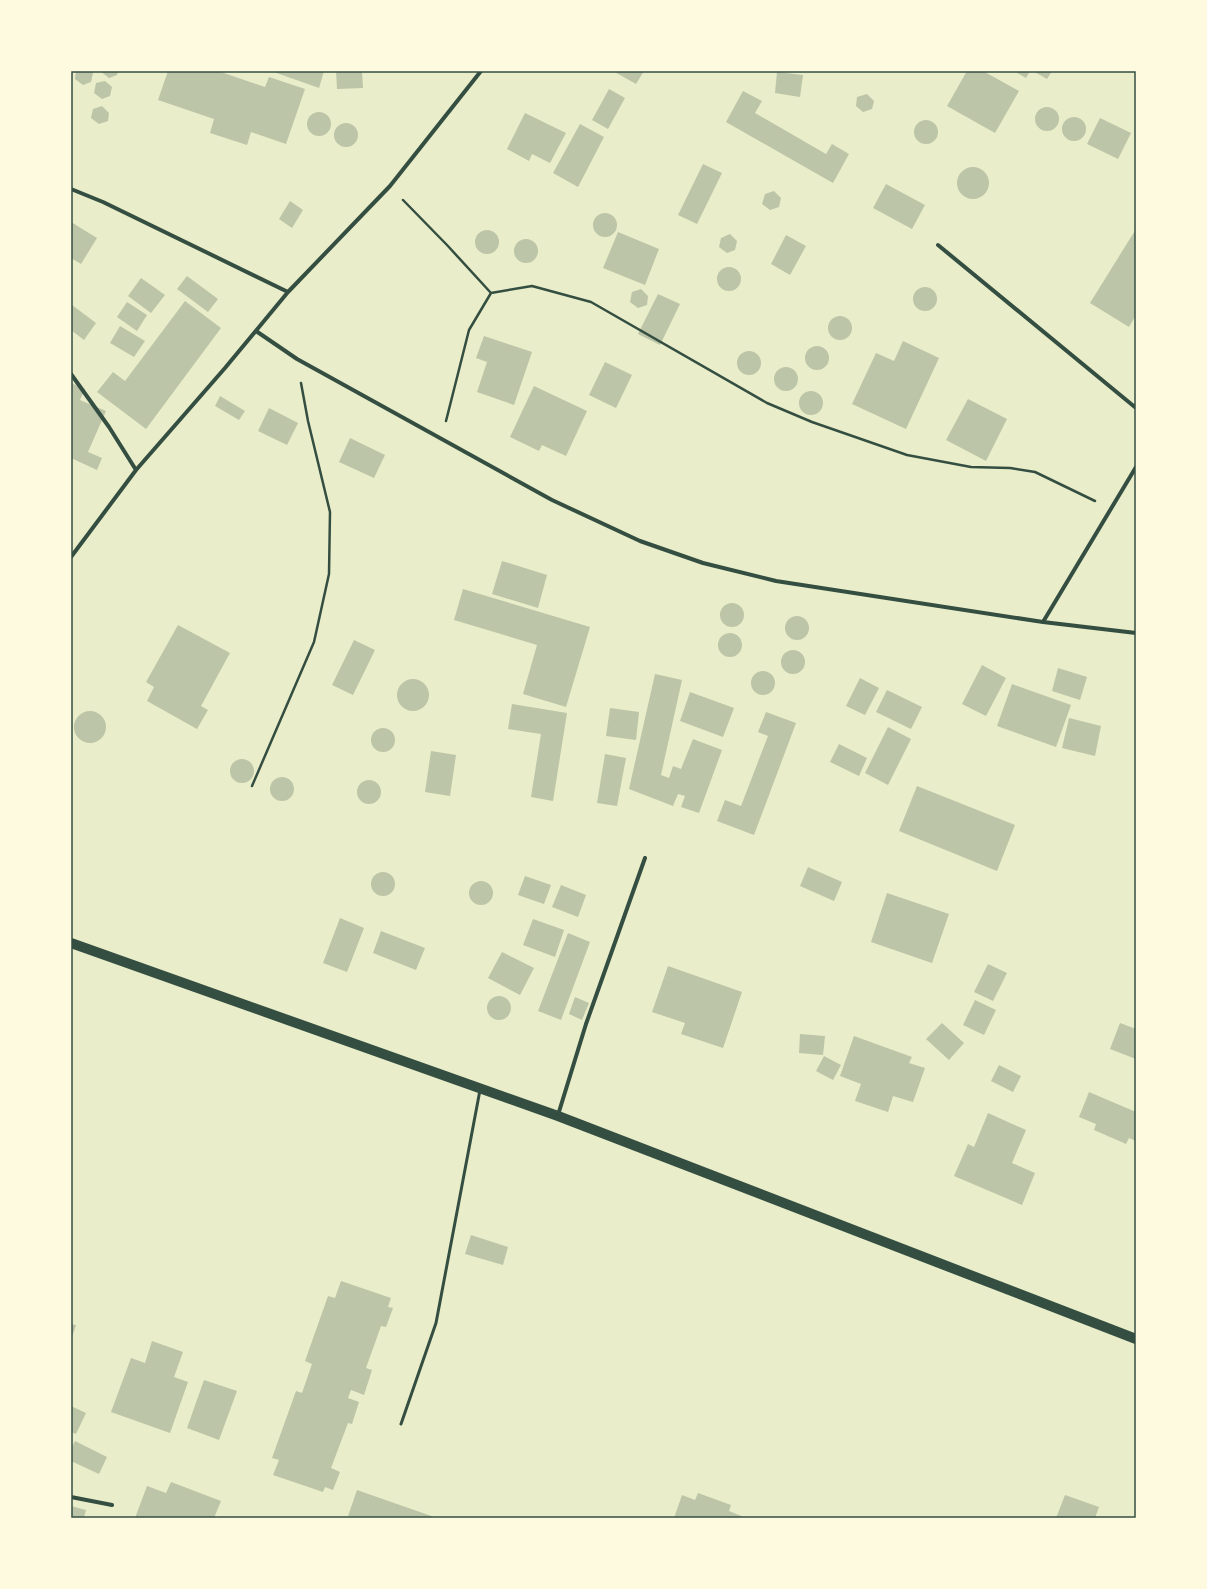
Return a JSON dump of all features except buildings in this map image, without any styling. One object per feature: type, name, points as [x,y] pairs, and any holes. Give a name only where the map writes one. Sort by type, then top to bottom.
[{"type":"main road","points":[[71,943],[558,1116],[1136,1339]]},
{"type":"street","points":[[71,557],[136,470],[288,292],[390,186],[481,71]]},
{"type":"street","points":[[71,189],[103,202],[288,292]]},
{"type":"street","points":[[938,245],[1136,408]]},
{"type":"street","points":[[256,330],[297,359],[441,439],[565,506],[640,541],[703,562],[776,581],[1043,622],[1136,633]]},
{"type":"street","points":[[71,374],[109,427],[136,470]]},
{"type":"street","points":[[1043,622],[1136,467]]},
{"type":"street","points":[[558,1116],[586,1024],[645,858]]},
{"type":"street","points":[[71,1497],[112,1505]]},
{"type":"lane","points":[[401,1424],[436,1323],[480,1088]]},
{"type":"path","points":[[390,186],[491,293]]},
{"type":"path","points":[[441,439],[469,330],[491,293],[532,286],[590,302],[768,403],[812,422],[907,455],[971,467],[1010,468],[1035,472],[1111,509]]},
{"type":"path","points":[[252,786],[314,642],[329,574],[330,512],[308,421],[297,359]]}]
